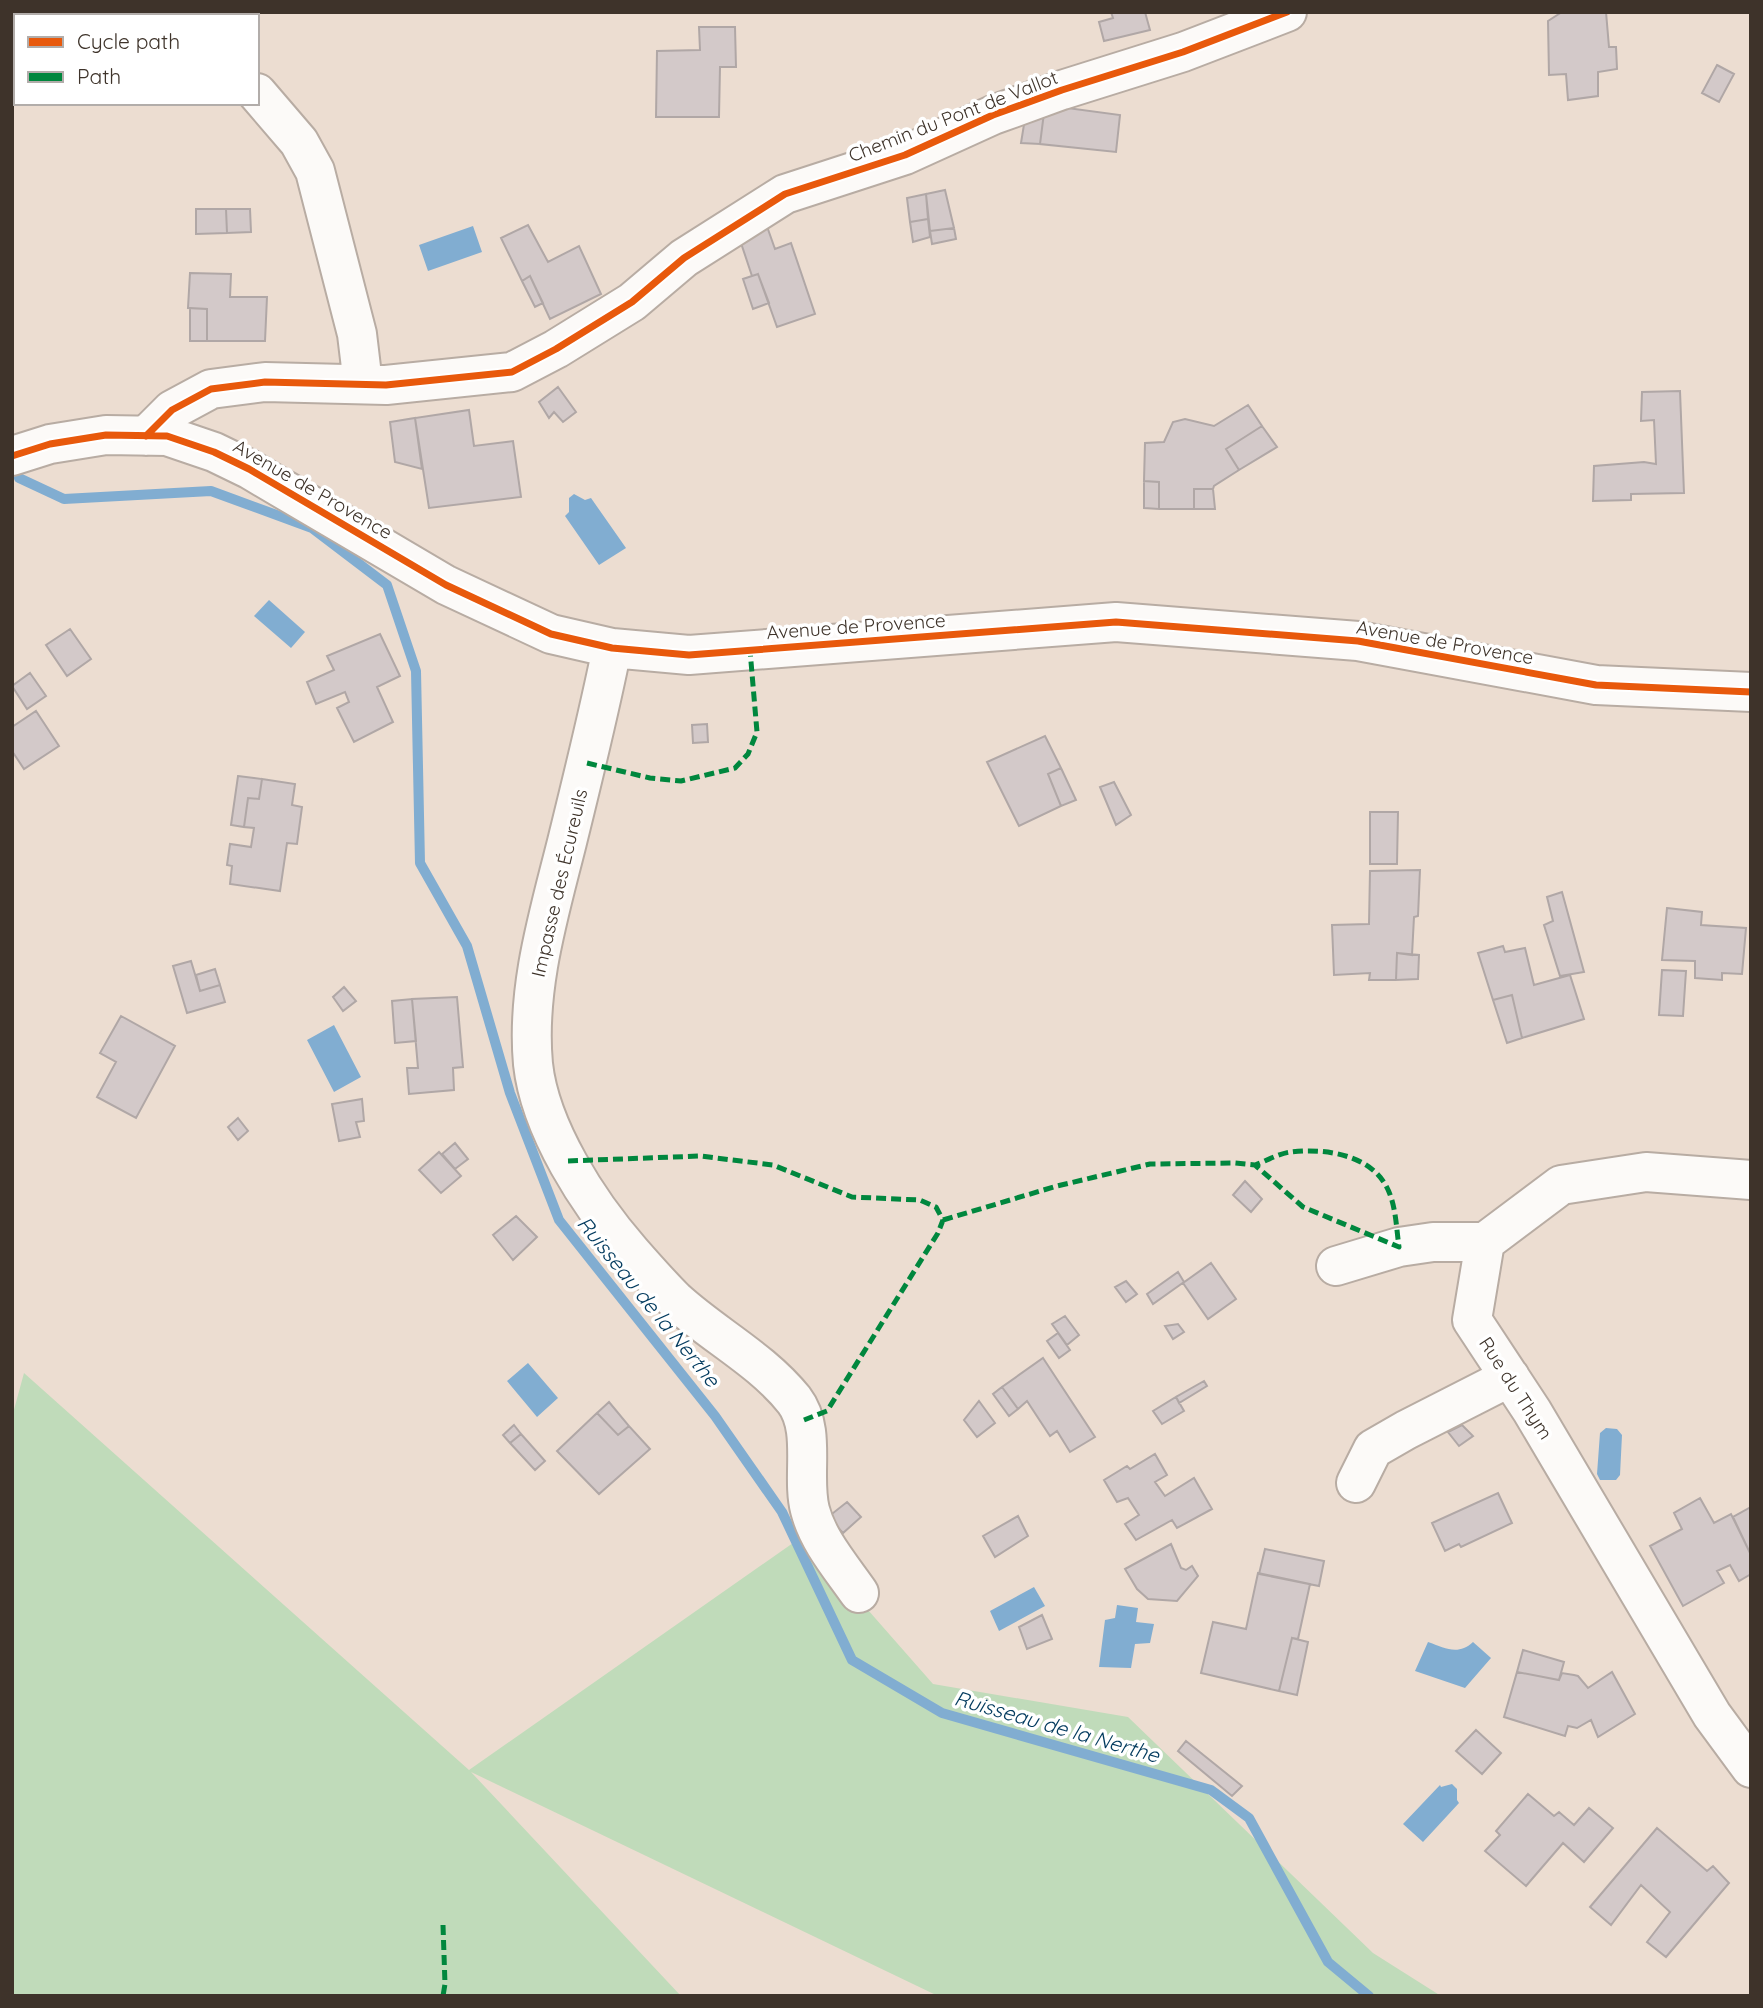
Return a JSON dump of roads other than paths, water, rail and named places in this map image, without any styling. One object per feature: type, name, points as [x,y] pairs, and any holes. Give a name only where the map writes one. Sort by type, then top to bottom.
[{"type":"street","name":"Chemin du Pont de Vallot","points":[[146,436],[172,410],[211,389],[265,382],[386,385],[512,372],[556,349],[632,302],[684,258],[785,194],[905,155],[993,115],[1062,90],[1184,52],[1287,12]]},
{"type":"street","points":[[259,95],[299,142],[315,171],[357,334],[363,384]]},
{"type":"street","name":"Avenue de Provence","points":[[12,456],[50,444],[106,435],[167,436],[214,452],[249,470],[446,584],[551,634],[612,648],[689,655],[1116,622],[1358,641],[1596,685],[1751,691]]},
{"type":"street","name":"Impasse des Écureuils","points":[[612,648],[594,736],[540,950],[532,1017],[533,1066],[548,1122],[568,1161],[596,1206],[629,1250],[676,1300],[747,1354],[795,1401],[804,1420],[806,1493],[811,1514],[821,1536],[859,1593]]},
{"type":"street","points":[[1336,1266],[1399,1247],[1433,1242],[1485,1242],[1561,1185],[1646,1172],[1751,1181]]},
{"type":"street","name":"Rue du Thym","points":[[1485,1242],[1472,1320],[1532,1410],[1712,1715],[1751,1768]]},
{"type":"street","points":[[1356,1483],[1373,1449],[1510,1377]]},
{"type":"water","points":[[473,226],[482,252],[428,271],[419,245]]},
{"type":"water","points":[[574,494],[585,500],[591,498],[626,548],[599,565],[565,516],[569,512],[569,498]]},
{"type":"water","points":[[269,600],[305,632],[291,648],[254,616]]},
{"type":"water","points":[[334,1025],[361,1077],[334,1092],[307,1040]]},
{"type":"water","points":[[528,1363],[558,1398],[537,1417],[507,1381]]},
{"type":"water","points":[[1606,1428],[1617,1429],[1622,1435],[1620,1475],[1616,1480],[1600,1480],[1597,1474],[1600,1433]]},
{"type":"water","points":[[1034,1587],[1045,1606],[999,1631],[990,1611]]},
{"type":"water","points":[[1117,1605],[1138,1608],[1136,1622],[1154,1624],[1150,1643],[1135,1644],[1131,1668],[1099,1667],[1105,1620],[1115,1618]]},
{"type":"water","points":[[1428,1642],[1457,1650],[1473,1642],[1491,1658],[1465,1688],[1415,1671]]},
{"type":"water","points":[[1452,1784],[1457,1789],[1459,1803],[1423,1842],[1403,1824],[1440,1785]]},
{"type":"waterway","name":"Ruisseau de la Nerthe","points":[[19,478],[64,499],[211,491],[312,528],[387,585],[416,671],[420,863],[467,946],[510,1093],[559,1220],[715,1416],[782,1512],[852,1660],[942,1713],[1211,1790],[1249,1818],[1328,1962],[1369,1996]]}]
